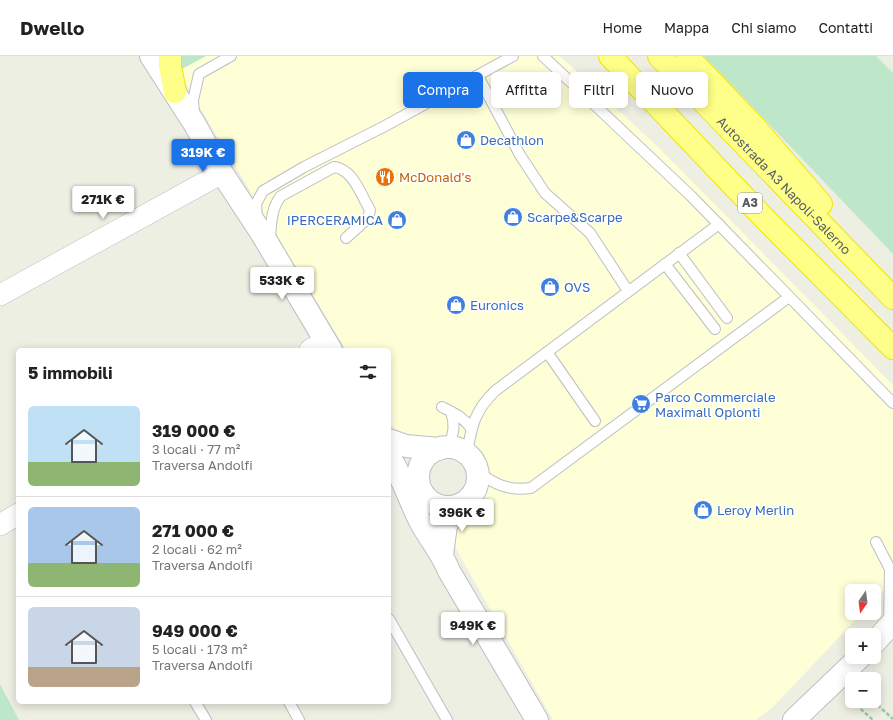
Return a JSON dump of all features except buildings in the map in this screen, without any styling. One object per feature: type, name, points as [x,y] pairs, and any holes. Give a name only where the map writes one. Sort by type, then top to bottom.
[{"type":"highway","points":[[170,56],[170,66],[175,92]]},
{"type":"highway","name":"A3","points":[[610,56],[766,220],[893,348]]},
{"type":"highway","name":"Autostrada A3 Napoli-Salerno","points":[[659,56],[892,297]]},
{"type":"highway","points":[[687,56],[754,125],[819,201],[892,297]]},
{"type":"street","points":[[151,56],[164,79],[175,92],[222,173],[265,240],[322,347]]},
{"type":"street","points":[[0,295],[222,173]]},
{"type":"street","points":[[391,441],[406,446],[458,455],[478,481],[475,490],[469,498],[461,504],[446,525],[442,555]]},
{"type":"street","points":[[420,520],[419,476],[422,462],[432,452],[458,455]]},
{"type":"street","points":[[393,462],[420,486],[429,499],[441,506],[454,506],[461,504]]},
{"type":"street","points":[[393,462],[432,543],[442,555],[449,571],[537,720]]},
{"type":"street","points":[[0,525],[16,515]]},
{"type":"street","points":[[881,635],[891,624]]},
{"type":"street","points":[[794,720],[853,664]]},
{"type":"lane","points":[[194,124],[193,100],[199,74],[231,56]]},
{"type":"lane","points":[[483,73],[513,56]]},
{"type":"lane","points":[[543,56],[719,224],[893,404]]},
{"type":"lane","points":[[483,85],[520,155],[545,193],[590,233],[628,291]]},
{"type":"lane","points":[[265,240],[256,209],[258,197],[263,191],[304,167],[418,108]]},
{"type":"lane","points":[[265,240],[276,202],[281,196],[334,167],[342,168],[349,174],[370,210],[368,218],[346,238]]},
{"type":"lane","points":[[458,455],[478,411],[490,395],[719,224]]},
{"type":"lane","points":[[679,253],[727,318]]},
{"type":"lane","points":[[665,264],[715,328]]},
{"type":"lane","points":[[471,428],[466,420],[447,409],[454,421],[458,455],[487,479],[500,486],[517,490],[531,488],[789,297]]},
{"type":"lane","points":[[547,352],[595,421]]},
{"type":"lane","points":[[876,542],[890,569],[891,624]]},
{"type":"lane","points":[[391,622],[447,720]]},
{"type":"lane","points":[[196,704],[206,720]]},
{"type":"lane","points":[[290,704],[299,720]]},
{"type":"path","points":[[833,684],[873,720]]},
{"type":"path","points":[[881,708],[893,719]]},
{"type":"shaded area","points":[[180,56],[206,56],[178,71]]},
{"type":"shaded area","name":"Parco Commerciale Maximall Oplonti","points":[[206,56],[560,56],[577,72],[569,72],[569,108],[616,108],[659,148],[893,385],[893,580],[881,593],[881,584],[845,584],[845,620],[855,620],[848,628],[845,628],[845,631],[773,707],[756,720],[553,720],[456,549],[454,537],[457,528],[474,505],[488,471],[484,461],[477,450],[461,439],[441,437],[430,441],[403,441],[391,425],[391,348],[345,348],[178,71]]},
{"type":"shaded area","points":[[704,56],[876,56],[893,73],[893,254]]},
{"type":"shaded area","points":[[0,684],[19,720],[0,720]]},
{"type":"place","name":"Decathlon","points":[[466,140]]},
{"type":"place","name":"McDonald's","points":[[385,177]]},
{"type":"place","name":"Scarpe&Scarpe","points":[[513,217]]},
{"type":"place","name":"IPERCERAMICA","points":[[397,220]]},
{"type":"place","name":"OVS","points":[[550,287]]},
{"type":"place","name":"Euronics","points":[[456,305]]},
{"type":"place","name":"Parco Commerciale Maximall Oplonti","points":[[641,404]]},
{"type":"place","name":"Leroy Merlin","points":[[703,510]]}]
